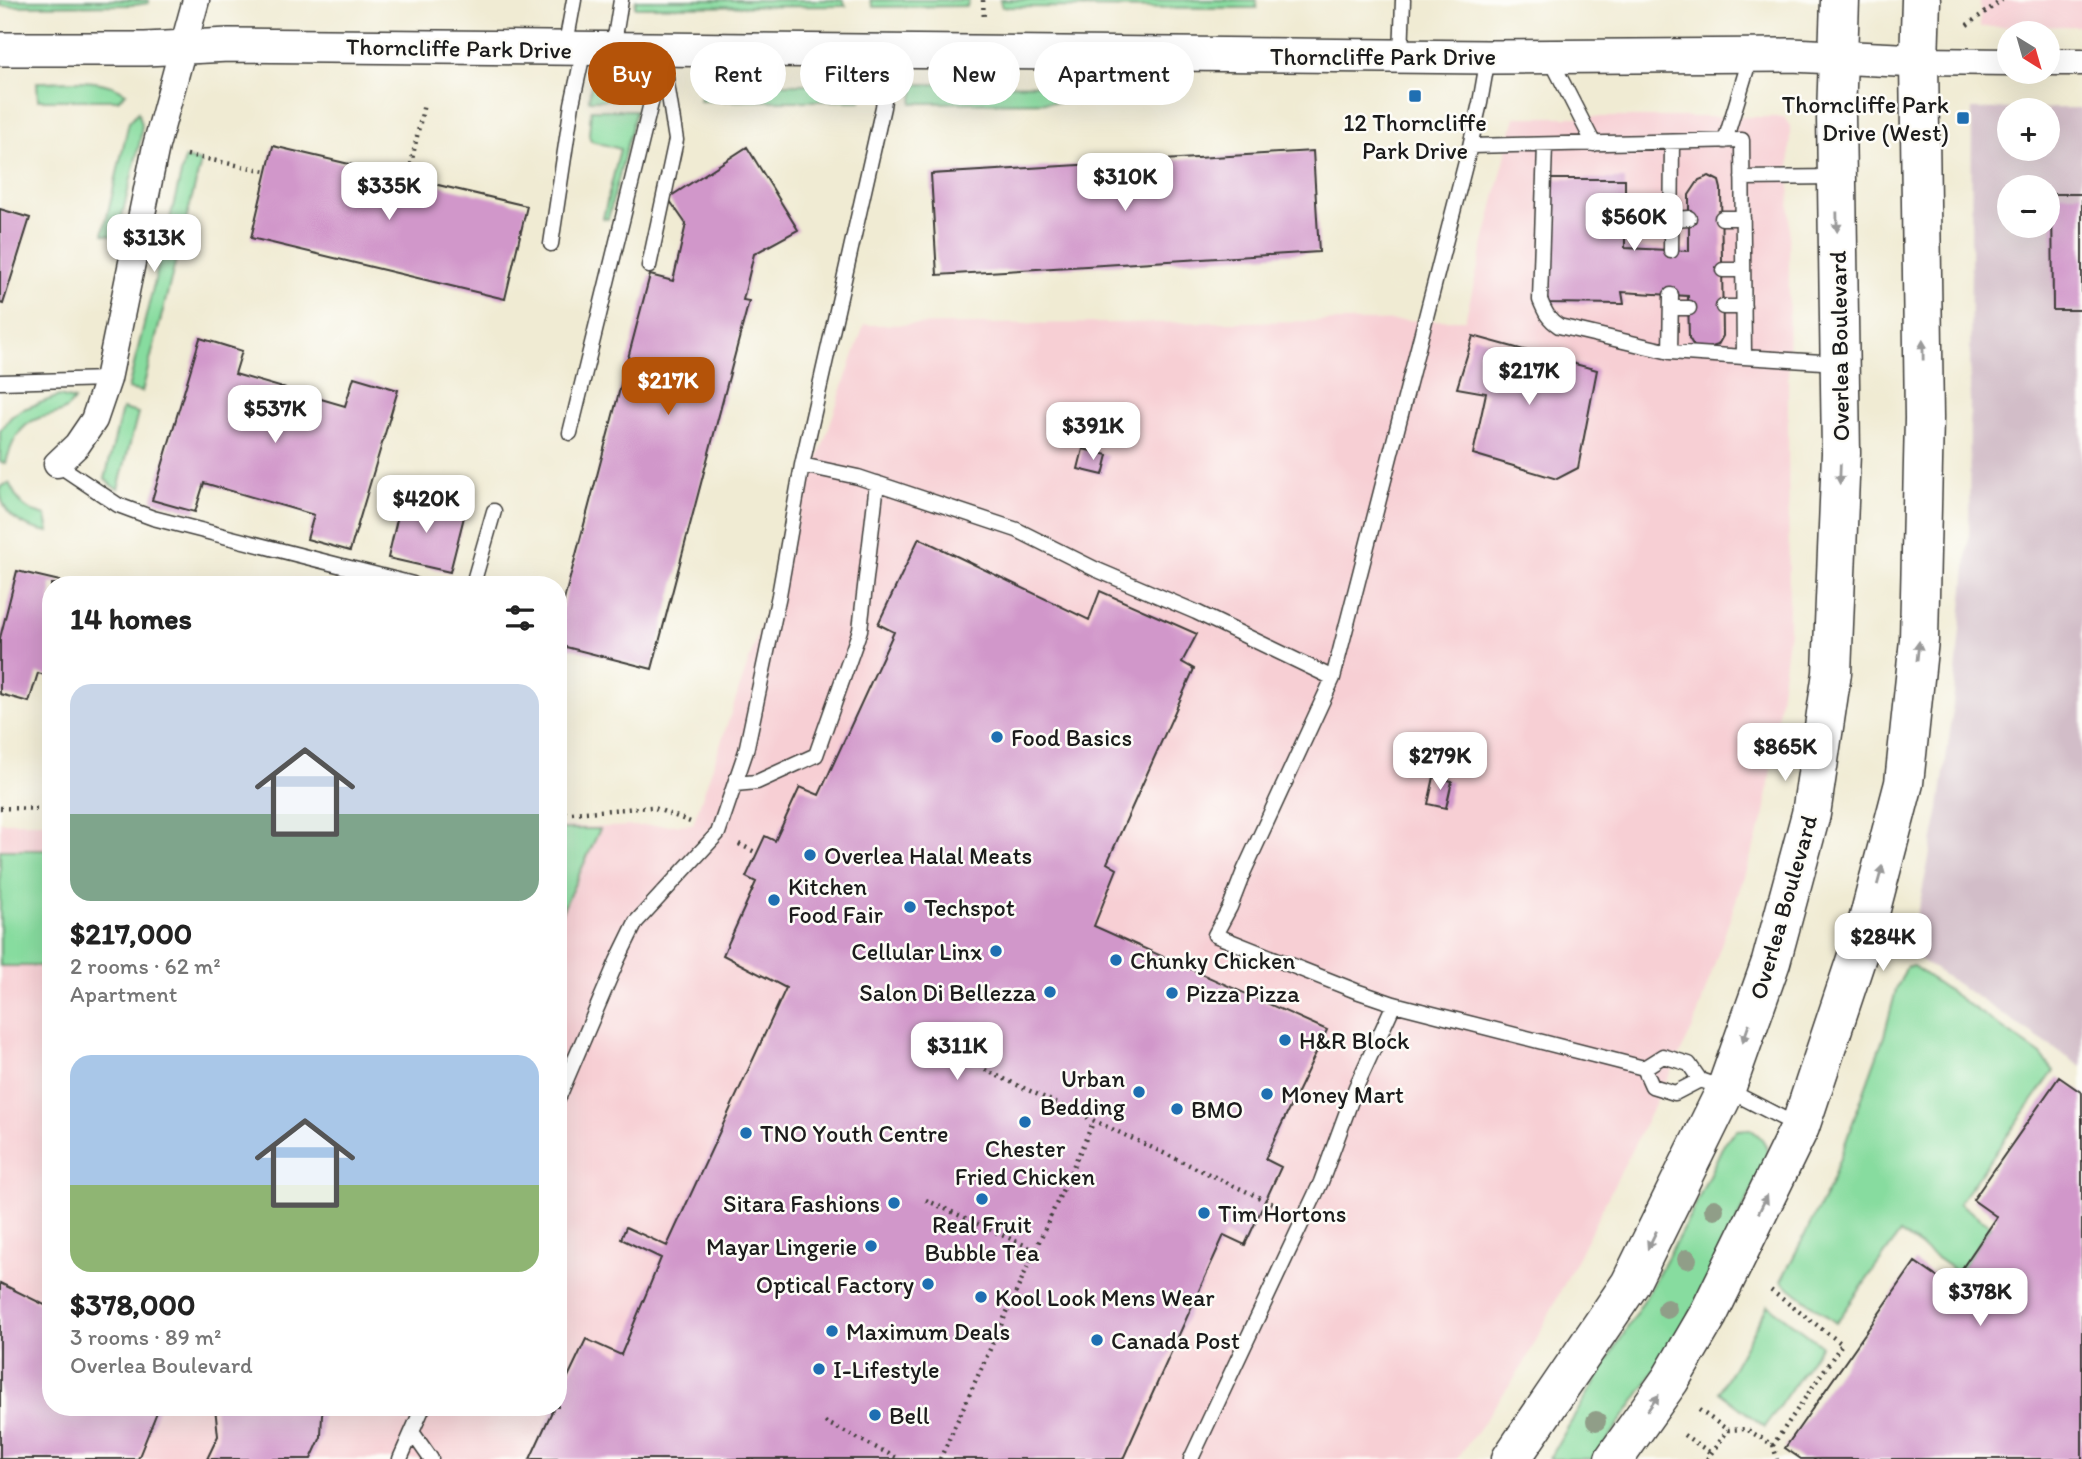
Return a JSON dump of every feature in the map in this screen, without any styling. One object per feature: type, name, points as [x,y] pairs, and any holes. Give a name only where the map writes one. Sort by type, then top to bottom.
[{"type":"main road","name":"Overlea Boulevard","points":[[1511,1459],[1630,1284],[1713,1085],[1771,962],[1813,801],[1832,673],[1841,453],[1836,115],[1840,0]]},
{"type":"main road","points":[[1614,1459],[1670,1380],[1708,1315],[1800,1127],[1865,932],[1904,783],[1919,640],[1923,446],[1919,61],[1921,0]]},
{"type":"street","points":[[57,464],[76,445],[94,420],[108,379],[156,146],[196,0]]},
{"type":"street","name":"Thorncliffe Park Drive","points":[[0,49],[145,49],[185,46],[588,49]]},
{"type":"street","name":"Thorncliffe Park Drive","points":[[676,50],[800,51]]},
{"type":"street","name":"Thorncliffe Park Drive","points":[[914,52],[1401,57],[1751,55],[1997,62]]},
{"type":"street","points":[[2060,62],[2082,62]]},
{"type":"lane","points":[[551,244],[572,104],[588,49],[574,0]]},
{"type":"lane","points":[[593,42],[621,0]]},
{"type":"lane","points":[[1401,57],[1403,0]]},
{"type":"lane","points":[[1725,141],[1751,55]]},
{"type":"lane","points":[[1488,57],[1470,146],[1333,678],[1230,907],[1215,934],[1356,992],[1394,1004],[1644,1068],[1663,1056],[1689,1064],[1713,1085],[1800,1127]]},
{"type":"lane","points":[[1549,57],[1594,144]]},
{"type":"lane","points":[[570,433],[651,105]]},
{"type":"lane","points":[[649,266],[676,140],[671,105]]},
{"type":"lane","points":[[567,1079],[636,922],[718,833],[746,751],[779,595],[802,465],[883,105]]},
{"type":"lane","points":[[1470,146],[1742,140],[1744,358]]},
{"type":"lane","points":[[1671,251],[1672,143]]},
{"type":"lane","points":[[1545,145],[1540,300],[1550,320],[1559,326],[1670,352],[1840,363]]},
{"type":"lane","points":[[1742,178],[1837,177]]},
{"type":"lane","points":[[1671,219],[1689,218]]},
{"type":"lane","points":[[1722,218],[1743,218]]},
{"type":"lane","points":[[1723,270],[1743,270]]},
{"type":"lane","points":[[1670,352],[1671,302],[1689,307]]},
{"type":"lane","points":[[1723,307],[1744,307]]},
{"type":"lane","points":[[0,382],[108,379]]},
{"type":"lane","points":[[57,464],[118,505],[153,518],[381,576]]},
{"type":"lane","points":[[802,465],[877,483],[1017,530],[1095,569],[1255,639],[1333,678]]},
{"type":"lane","points":[[735,784],[757,782],[816,755],[860,630],[877,483]]},
{"type":"lane","points":[[475,576],[494,511]]},
{"type":"lane","points":[[1191,1459],[1321,1182],[1356,1087],[1394,1004]]},
{"type":"lane","points":[[1644,1068],[1652,1086],[1675,1093],[1713,1085]]},
{"type":"lane","points":[[400,1459],[419,1416]]},
{"type":"lane","points":[[412,1432],[431,1459]]},
{"type":"path","points":[[1967,24],[2002,0]]},
{"type":"path","points":[[408,178],[424,104]]},
{"type":"path","points":[[187,155],[266,171]]},
{"type":"path","points":[[567,813],[652,807],[718,833],[757,853]]},
{"type":"path","points":[[0,808],[42,809]]},
{"type":"path","points":[[985,1070],[1304,1218]]},
{"type":"path","points":[[940,1459],[1094,1121]]},
{"type":"path","points":[[926,1200],[1035,1250]]},
{"type":"path","points":[[1769,1289],[1842,1344],[1773,1445]]},
{"type":"path","points":[[1699,1410],[1728,1430],[1746,1429],[1773,1445],[1777,1459]]},
{"type":"path","points":[[825,1422],[899,1459]]},
{"type":"path","points":[[1707,1459],[1728,1430]]},
{"type":"path","points":[[1684,1435],[1711,1453]]},
{"type":"shaded area","points":[[1980,0],[2082,0],[2082,26],[2060,26],[2060,21],[1997,21],[1997,27],[1980,27]]},
{"type":"shaded area","points":[[2060,108],[2082,108],[2082,1067],[1906,950],[1920,902],[1938,814],[1951,725],[1969,535],[1972,109],[1997,109],[1997,161],[2060,161]]},
{"type":"shaded area","points":[[1515,117],[1784,117],[1790,126],[1789,630],[1765,814],[1693,1028],[1523,1366],[1457,1459],[0,1459],[0,822],[42,822],[42,1416],[567,1416],[567,827],[693,824],[864,325],[1465,320]]},
{"type":"green space","points":[[0,0],[149,0],[149,3],[0,6]]},
{"type":"green space","points":[[636,0],[843,0],[846,6],[635,7]]},
{"type":"green space","points":[[870,0],[969,0],[967,6],[873,7]]},
{"type":"green space","points":[[1000,0],[1256,0],[1257,8],[1002,7]]},
{"type":"green space","points":[[37,82],[94,82],[126,93],[118,100],[38,100]]},
{"type":"green space","points":[[786,84],[800,84],[800,101],[786,101]]},
{"type":"green space","points":[[916,84],[928,84],[928,103],[914,103]]},
{"type":"green space","points":[[1020,85],[1034,85],[1034,102],[1020,102]]},
{"type":"green space","points":[[591,110],[636,110],[608,219],[603,218],[620,149],[591,141]]},
{"type":"green space","points":[[138,112],[142,124],[140,141],[117,237],[103,234],[129,122]]},
{"type":"green space","points":[[185,158],[201,162],[142,392],[128,389]]},
{"type":"green space","points":[[59,396],[74,400],[63,411],[26,425],[13,442],[6,463],[0,462],[0,431],[11,417],[21,410]]},
{"type":"green space","points":[[122,409],[138,413],[118,489],[105,479]]},
{"type":"green space","points":[[9,483],[23,505],[46,516],[49,532],[22,523],[9,512],[1,497],[0,487]]},
{"type":"green space","points":[[567,829],[600,829],[567,900]]},
{"type":"green space","points":[[0,850],[42,850],[42,966],[0,966]]},
{"type":"green space","points":[[1907,966],[1913,966],[2041,1055],[2054,1071],[1959,1203],[1991,1226],[1959,1273],[1900,1233],[1836,1323],[1781,1281],[1829,1188],[1884,1036],[1896,990]]},
{"type":"green space","points":[[1750,1129],[1763,1141],[1768,1157],[1702,1295],[1595,1459],[1549,1459],[1648,1293],[1690,1216],[1725,1141],[1737,1130]]},
{"type":"green space","points":[[1768,1305],[1821,1345],[1765,1427],[1719,1392]]},
{"type":"building","points":[[273,146],[527,206],[505,299],[251,238]]},
{"type":"building","points":[[747,147],[798,230],[754,254],[743,300],[749,301],[652,669],[567,647],[567,589],[650,275],[673,281],[686,224],[668,198]]},
{"type":"building","points":[[1313,151],[1319,252],[937,275],[931,174]]},
{"type":"building","points":[[1709,176],[1719,181],[1721,189],[1723,336],[1718,345],[1706,349],[1695,348],[1689,338],[1688,296],[1622,292],[1624,304],[1547,303],[1549,179],[1625,179],[1625,248],[1689,251],[1689,195],[1699,180]]},
{"type":"building","points":[[2060,194],[2082,194],[2082,310],[2053,310],[2052,238],[2060,238]]},
{"type":"building","points":[[0,209],[30,218],[3,304],[0,303]]},
{"type":"building","points":[[1473,336],[1597,370],[1578,468],[1557,479],[1473,454],[1486,393],[1457,388]]},
{"type":"building","points":[[200,338],[242,351],[235,374],[345,406],[354,377],[398,390],[350,551],[307,539],[314,515],[204,483],[195,512],[152,500]]},
{"type":"building","points":[[1083,449],[1108,455],[1103,475],[1078,469]]},
{"type":"building","points":[[402,498],[465,513],[450,572],[388,558]]},
{"type":"building","points":[[919,538],[1089,620],[1100,591],[1197,634],[1182,662],[1194,669],[1107,863],[1117,869],[1094,926],[1327,1030],[1265,1159],[1281,1167],[1245,1245],[1224,1235],[1123,1459],[530,1459],[550,1416],[567,1416],[567,1379],[586,1339],[621,1355],[661,1258],[621,1239],[626,1227],[667,1246],[786,988],[723,955],[756,882],[746,877],[765,836],[775,841],[800,787],[819,795],[894,632],[878,624]]},
{"type":"building","points":[[17,571],[42,577],[42,674],[38,673],[29,702],[0,694],[0,638]]},
{"type":"building","points":[[1434,777],[1452,781],[1446,808],[1428,804]]},
{"type":"building","points":[[2059,1077],[2082,1093],[2082,1459],[1801,1459],[1785,1448],[1915,1262],[1950,1286],[1997,1217],[1973,1200]]},
{"type":"building","points":[[0,1283],[42,1304],[42,1416],[155,1416],[138,1459],[0,1459]]},
{"type":"building","points":[[216,1416],[322,1416],[321,1437],[311,1459],[207,1459],[218,1436]]},
{"type":"place","name":"12 Thorncliffe Park Drive","points":[[1415,96]]},
{"type":"place","name":"Thorncliffe Park Drive (West)","points":[[1963,118]]},
{"type":"place","name":"Food Basics","points":[[997,737]]},
{"type":"place","name":"Overlea Halal Meats","points":[[810,855]]},
{"type":"place","name":"Kitchen Food Fair","points":[[774,900]]},
{"type":"place","name":"Techspot","points":[[910,907]]},
{"type":"place","name":"Cellular Linx","points":[[996,951]]},
{"type":"place","name":"Chunky Chicken","points":[[1116,960]]},
{"type":"place","name":"Salon Di Bellezza","points":[[1050,992]]},
{"type":"place","name":"Pizza Pizza","points":[[1172,993]]},
{"type":"place","name":"H&R Block","points":[[1285,1040]]},
{"type":"place","name":"Urban Bedding","points":[[1139,1092]]},
{"type":"place","name":"Money Mart","points":[[1267,1094]]},
{"type":"place","name":"BMO","points":[[1177,1109]]},
{"type":"place","name":"Chester Fried Chicken","points":[[1025,1122]]},
{"type":"place","name":"TNO Youth Centre","points":[[746,1133]]},
{"type":"place","name":"Real Fruit Bubble Tea","points":[[982,1199]]},
{"type":"place","name":"Sitara Fashions","points":[[894,1203]]},
{"type":"place","name":"Tim Hortons","points":[[1204,1213]]},
{"type":"place","name":"Mayar Lingerie","points":[[871,1246]]},
{"type":"place","name":"Optical Factory","points":[[928,1284]]},
{"type":"place","name":"Kool Look Mens Wear","points":[[981,1297]]},
{"type":"place","name":"Maximum Deals","points":[[832,1331]]},
{"type":"place","name":"Canada Post","points":[[1097,1340]]},
{"type":"place","name":"I-Lifestyle","points":[[819,1369]]},
{"type":"place","name":"Bell","points":[[875,1415]]}]
